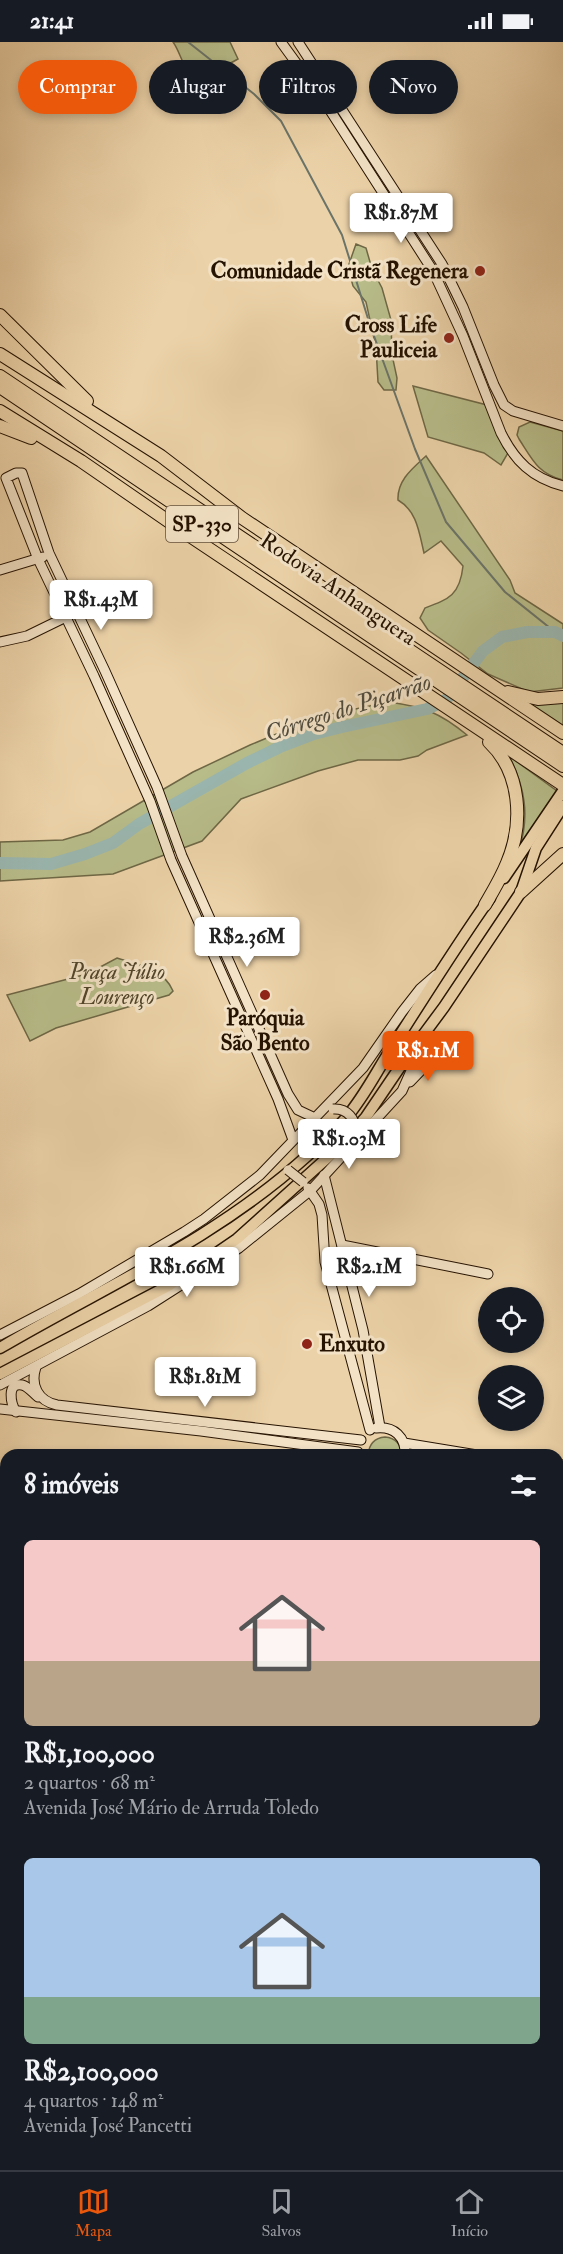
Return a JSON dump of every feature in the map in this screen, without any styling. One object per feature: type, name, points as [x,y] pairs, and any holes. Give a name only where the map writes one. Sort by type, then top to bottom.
[{"type":"highway","points":[[0,315],[81,396],[124,433]]},
{"type":"highway","points":[[0,354],[161,456],[242,518],[563,733]]},
{"type":"highway","name":"Rodovia Anhanguera","points":[[0,376],[560,757]]},
{"type":"highway","name":"Rodovia Anhanguera","points":[[0,387],[408,655]]},
{"type":"highway","points":[[0,401],[51,435],[81,461]]},
{"type":"highway","points":[[0,411],[81,461],[563,785]]},
{"type":"highway","points":[[0,426],[81,461]]},
{"type":"highway","points":[[478,677],[524,697],[545,699],[563,697]]},
{"type":"highway","points":[[470,724],[494,747],[505,762],[514,784],[517,810],[516,835],[510,857],[486,905]]},
{"type":"highway","points":[[521,892],[563,854]]},
{"type":"main road","points":[[0,1348],[204,1235],[284,1176],[344,1121],[365,1095],[458,942],[486,905],[563,791]]},
{"type":"main road","points":[[0,1374],[170,1285],[237,1239],[336,1150],[366,1117],[444,1007],[521,892],[536,848],[563,806]]},
{"type":"street","points":[[281,42],[332,114],[433,271],[454,315],[501,433],[511,452],[528,470],[545,482],[563,486]]},
{"type":"street","points":[[298,42],[442,264],[463,307],[499,398],[513,411],[563,426]]},
{"type":"street","points":[[315,1118],[298,1110],[288,1094],[187,867],[160,796],[49,553],[22,473],[6,477],[38,559],[150,801],[171,860],[278,1099],[290,1143],[284,1154],[288,1170],[311,1190],[319,1204],[322,1215],[325,1262],[370,1430]]},
{"type":"street","points":[[0,570],[38,559],[49,553]]},
{"type":"street","points":[[0,642],[27,636],[77,612]]},
{"type":"street","points":[[0,1335],[117,1272],[204,1219],[260,1175],[363,1068],[420,989],[443,968]]},
{"type":"street","points":[[402,1091],[424,1041],[444,1007]]},
{"type":"street","points":[[0,1385],[130,1317],[239,1248],[311,1190],[435,1056]]},
{"type":"street","points":[[315,1118],[340,1108],[350,1114],[356,1125],[354,1146]]},
{"type":"street","points":[[324,1175],[363,1330],[380,1427]]},
{"type":"street","points":[[342,1245],[488,1274]]},
{"type":"street","points":[[36,1367],[34,1378],[40,1397]]},
{"type":"street","points":[[16,1412],[10,1396],[13,1389],[21,1384],[57,1405],[361,1440]]},
{"type":"street","points":[[0,1409],[201,1431],[329,1449]]},
{"type":"street","points":[[359,1449],[361,1440],[370,1430],[380,1427],[395,1431],[404,1443],[405,1449]]},
{"type":"street","points":[[404,1443],[440,1449]]},
{"type":"green space","points":[[173,42],[230,42],[238,59],[182,60]]},
{"type":"green space","points":[[356,244],[366,248],[372,269],[382,288],[391,320],[392,355],[397,378],[396,390],[384,390],[378,382],[376,347],[366,302],[353,286],[350,275],[349,264]]},
{"type":"green space","points":[[413,386],[487,405],[508,453],[501,465],[484,453],[428,437]]},
{"type":"green space","points":[[530,422],[563,431],[563,480],[542,470],[519,439],[517,435],[519,427]]},
{"type":"green space","points":[[426,456],[510,580],[515,593],[563,624],[563,688],[529,692],[488,674],[428,630],[420,618],[425,608],[441,602],[456,590],[463,566],[441,541],[424,553],[413,516],[398,500],[403,480]]},
{"type":"green space","points":[[563,701],[563,726],[526,702]]},
{"type":"green space","points":[[389,702],[431,712],[467,735],[427,750],[418,756],[400,760],[358,760],[318,771],[241,799],[202,841],[113,874],[0,881],[0,842],[63,840],[90,832],[193,772],[250,745],[317,717]]},
{"type":"green space","points":[[509,756],[557,791],[519,850],[524,825],[524,802],[519,779]]},
{"type":"green space","name":"Praça Júlio Lourenço","points":[[117,958],[157,972],[173,991],[169,995],[56,1028],[30,1041],[7,995],[87,974]]},
{"type":"green space","points":[[385,1437],[392,1439],[397,1442],[400,1449],[370,1449],[373,1442]]},
{"type":"waterway","points":[[188,42],[254,94],[281,121],[342,235],[370,325],[415,449],[446,522],[505,592],[555,632]]},
{"type":"waterway","name":"Córrego do Piçarrão","points":[[0,863],[51,864],[113,843],[139,824],[280,747],[314,734],[427,709],[446,700],[483,651],[502,637],[527,632],[555,632],[563,636]]},
{"type":"place","name":"Comunidade Cristã Regenera","points":[[480,271]]},
{"type":"place","name":"Cross Life Pauliceia","points":[[449,338]]},
{"type":"place","name":"Paróquia São Bento","points":[[265,995]]},
{"type":"place","name":"Enxuto","points":[[307,1344]]}]
